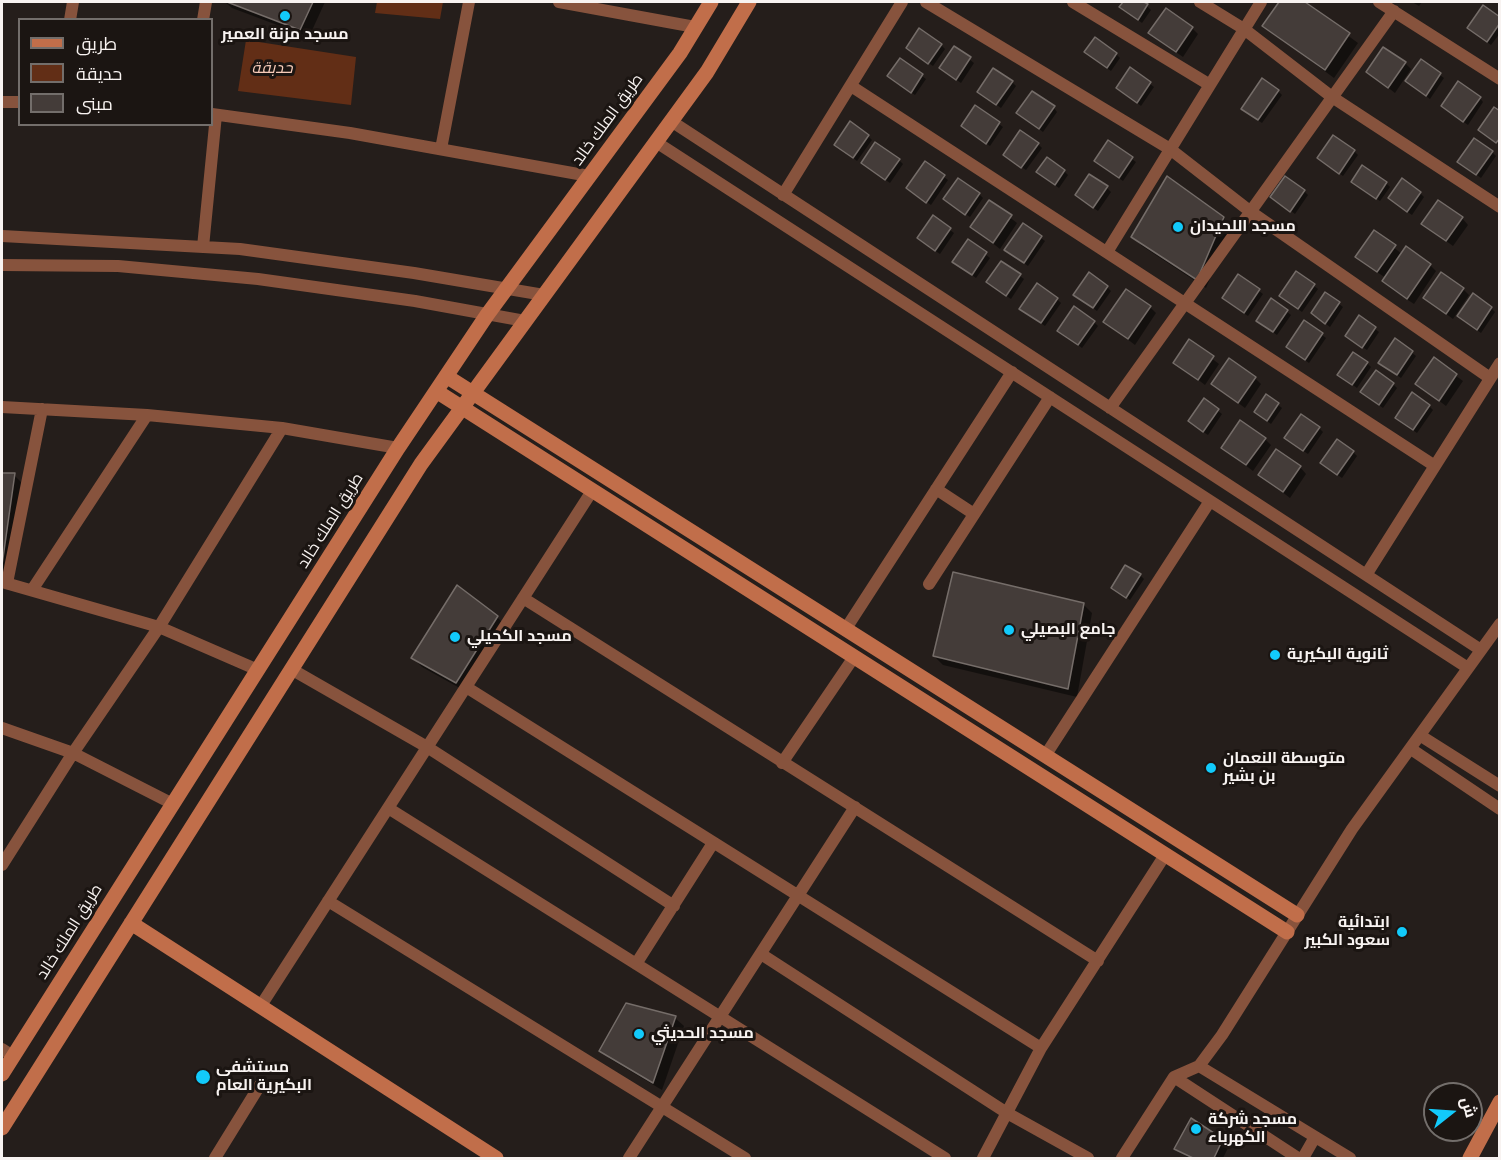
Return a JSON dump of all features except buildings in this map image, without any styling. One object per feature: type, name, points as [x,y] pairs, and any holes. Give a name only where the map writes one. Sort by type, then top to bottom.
[{"type":"main road","name":"طريق الملك خالد","points":[[2,1074],[7,1053],[173,804],[398,448],[506,288],[680,53],[711,2]]},
{"type":"main road","points":[[2,1128],[421,464],[707,72],[749,2]]},
{"type":"main road","points":[[446,376],[1297,915]]},
{"type":"main road","points":[[436,391],[1287,932]]},
{"type":"main road","points":[[131,923],[496,1158]]},
{"type":"main road","points":[[1470,1158],[1500,1102]]},
{"type":"street","points":[[70,18],[73,2]]},
{"type":"street","points":[[203,18],[206,2]]},
{"type":"street","points":[[441,150],[469,2]]},
{"type":"street","points":[[559,2],[695,27]]},
{"type":"street","points":[[783,195],[902,2]]},
{"type":"street","points":[[926,2],[1170,149],[1251,212],[1490,378]]},
{"type":"street","points":[[1073,2],[1210,85]]},
{"type":"street","points":[[1200,2],[1244,29],[1332,98],[1500,207]]},
{"type":"street","points":[[1107,252],[1261,2]]},
{"type":"street","points":[[1379,2],[1500,79]]},
{"type":"street","points":[[1110,408],[1394,11]]},
{"type":"street","points":[[851,86],[1435,466]]},
{"type":"street","points":[[2,102],[18,102]]},
{"type":"street","points":[[203,247],[214,114],[315,128],[589,176]]},
{"type":"street","points":[[671,121],[1481,650]]},
{"type":"street","points":[[656,142],[1468,668]]},
{"type":"street","points":[[2,236],[203,247],[308,258],[544,295]]},
{"type":"street","points":[[2,265],[118,266],[258,279],[415,301],[525,321]]},
{"type":"street","points":[[1366,575],[1500,363]]},
{"type":"street","points":[[845,630],[1012,372]]},
{"type":"street","points":[[929,584],[1050,397]]},
{"type":"street","points":[[2,407],[147,415],[282,428],[398,448]]},
{"type":"street","points":[[42,409],[4,582],[159,627],[258,670]]},
{"type":"street","points":[[32,590],[147,415]]},
{"type":"street","points":[[2,865],[73,753],[159,627],[282,428]]},
{"type":"street","points":[[936,489],[974,514]]},
{"type":"street","points":[[260,1007],[592,491]]},
{"type":"street","points":[[1045,756],[1210,501]]},
{"type":"street","points":[[523,598],[1098,961]]},
{"type":"street","points":[[1122,1158],[1174,1077],[1199,1066],[1352,829],[1500,624]]},
{"type":"street","points":[[782,763],[854,657]]},
{"type":"street","points":[[291,669],[427,747],[674,906]]},
{"type":"street","points":[[466,687],[1041,1048]]},
{"type":"street","points":[[2,728],[34,737],[73,753],[173,804]]},
{"type":"street","points":[[1421,736],[1500,786]]},
{"type":"street","points":[[1411,749],[1500,809]]},
{"type":"street","points":[[629,1158],[855,807]]},
{"type":"street","points":[[388,808],[945,1158]]},
{"type":"street","points":[[636,964],[714,843]]},
{"type":"street","points":[[983,1158],[1041,1048],[1165,855]]},
{"type":"street","points":[[328,901],[745,1158]]},
{"type":"street","points":[[761,954],[1007,1113],[1088,1158]]},
{"type":"street","points":[[1199,1066],[1350,1158]]},
{"type":"street","points":[[1174,1077],[1298,1158]]},
{"type":"street","points":[[214,1158],[260,1085]]},
{"type":"street","points":[[1303,1158],[1315,1137]]},
{"type":"green space","points":[[377,2],[443,2],[440,19],[375,13]]},
{"type":"green space","name":"حدبقة","points":[[246,40],[356,57],[351,105],[238,91]]},
{"type":"place","name":"مسجد مزنة العمير","points":[[285,16]]},
{"type":"place","name":"مسجد اللحيدان","points":[[1178,227]]},
{"type":"place","name":"جامع البصيلي","points":[[1009,630]]},
{"type":"place","name":"مسجد الكحيلي","points":[[455,637]]},
{"type":"place","name":"ثانوية البكيرية","points":[[1275,655]]},
{"type":"place","name":"متوسطة النعمان بن بشير","points":[[1211,768]]},
{"type":"place","name":"ابتدائية سعود الكبير","points":[[1402,932]]},
{"type":"place","name":"مسجد الحديثي","points":[[639,1034]]},
{"type":"place","name":"مستشفى البكيرية العام","points":[[203,1077]]},
{"type":"place","name":"مسجد شركة الكهرباء","points":[[1196,1129]]}]
